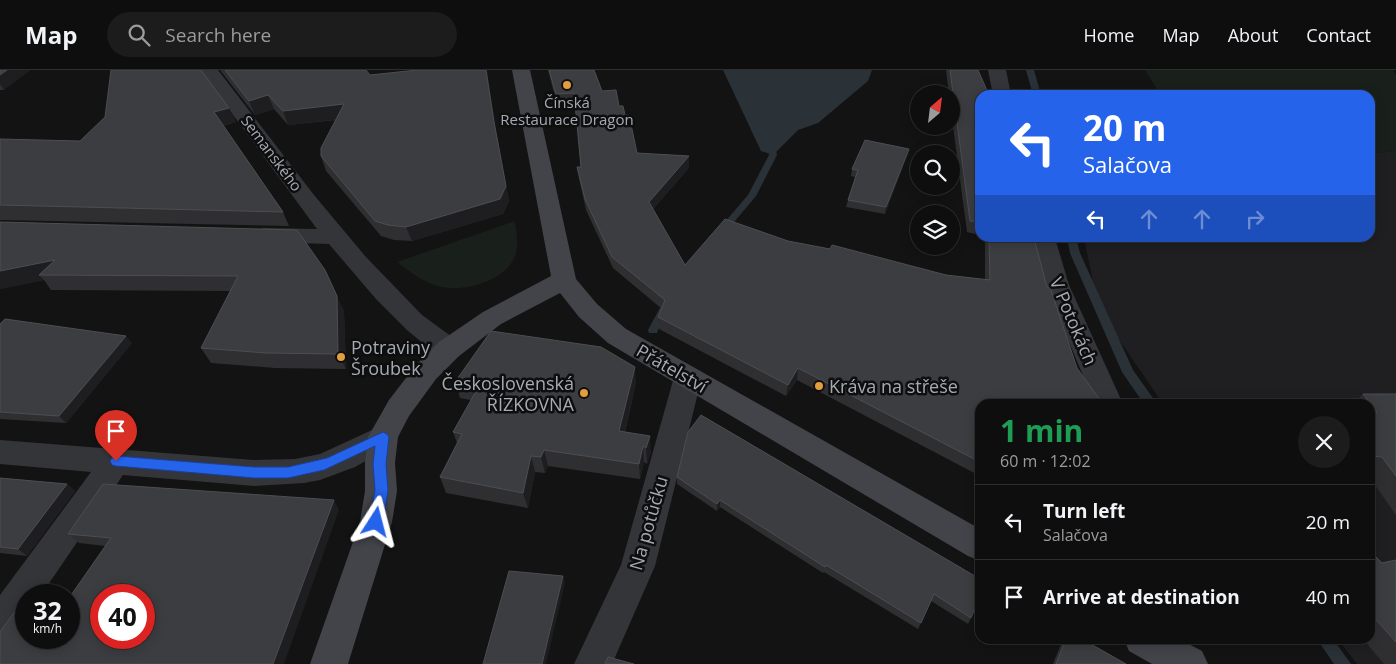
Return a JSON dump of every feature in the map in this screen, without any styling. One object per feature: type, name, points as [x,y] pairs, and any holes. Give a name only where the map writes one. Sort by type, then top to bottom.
[{"type":"main road","name":"Přátelství","points":[[520,70],[564,280],[582,306],[597,321],[617,336],[975,543]]},
{"type":"main road","points":[[329,664],[376,522],[381,490],[380,464],[383,437],[399,408],[426,372],[449,349],[492,318],[564,280]]},
{"type":"main road","points":[[1155,644],[1189,664]]},
{"type":"street","name":"Semanského","points":[[209,70],[335,237],[362,269],[413,322],[449,349]]},
{"type":"street","points":[[997,70],[1001,90]]},
{"type":"street","points":[[246,234],[335,237]]},
{"type":"street","name":"V Potokách","points":[[1044,242],[1057,285],[1108,399]]},
{"type":"street","name":"Na potůčku","points":[[593,664],[638,566],[688,377]]},
{"type":"street","points":[[0,452],[254,472],[288,472],[319,467],[344,457],[383,437]]},
{"type":"street","points":[[0,625],[116,461]]},
{"type":"shaded area","points":[[723,70],[872,70],[868,81],[818,123],[798,130],[773,155],[761,151]]},
{"type":"shaded area","points":[[1145,70],[1393,70],[1396,75],[1396,151],[1375,152],[1375,90],[1157,90]]},
{"type":"shaded area","points":[[1396,151],[1396,664],[1357,664],[1342,644],[1375,644],[1375,399],[1160,399],[1099,310],[1085,242],[1375,242],[1375,152]]},
{"type":"shaded area","points":[[515,221],[517,243],[515,256],[503,272],[483,283],[461,288],[441,287],[423,280],[397,262]]},
{"type":"building","points":[[0,70],[7,70],[0,75]]},
{"type":"building","points":[[111,70],[201,70],[229,108],[214,112],[283,212],[0,205],[0,139],[80,141],[105,117]]},
{"type":"building","points":[[225,70],[366,70],[370,75],[417,70],[486,70],[506,186],[500,199],[406,227],[375,221],[321,156],[321,148],[344,104],[283,111],[268,95],[249,101]]},
{"type":"building","points":[[549,70],[594,70],[602,91],[616,90],[619,106],[623,106],[625,115],[629,115],[637,153],[689,156],[649,202],[685,265],[725,219],[788,241],[830,249],[832,245],[946,275],[990,280],[989,242],[1035,242],[1047,287],[1050,287],[1077,368],[1099,399],[975,399],[975,459],[798,368],[788,385],[658,317],[665,300],[612,257],[585,199],[577,167],[581,167],[574,93],[556,94]]},
{"type":"building","points":[[950,70],[978,70],[987,90],[975,90],[975,222],[970,221],[959,135],[960,85],[952,85]]},
{"type":"building","points":[[865,140],[909,149],[886,207],[848,200],[858,170],[852,169]]},
{"type":"building","points":[[0,222],[297,230],[325,270],[337,296],[338,354],[266,353],[201,348],[238,276],[39,275],[55,260],[0,271]]},
{"type":"building","points":[[5,319],[126,336],[59,416],[0,412],[0,324]]},
{"type":"building","points":[[491,331],[601,347],[635,367],[619,431],[650,436],[646,448],[643,446],[639,464],[544,450],[541,457],[531,456],[523,493],[440,477],[462,434],[453,432],[479,386],[455,382]]},
{"type":"building","points":[[1363,394],[1396,394],[1396,476],[1382,457],[1375,456],[1375,412],[1377,412],[1375,409],[1375,399],[1367,399]]},
{"type":"building","points":[[701,415],[975,576],[975,608],[971,618],[934,594],[921,623],[826,565],[825,567],[720,500],[717,504],[677,477],[688,432]]},
{"type":"building","points":[[0,478],[67,484],[18,549],[0,547]]},
{"type":"building","points":[[103,484],[334,500],[273,664],[0,664],[0,632],[15,611],[15,649],[80,649],[79,584],[111,538],[68,534]]},
{"type":"building","points":[[1375,556],[1382,563],[1396,560],[1396,642],[1375,619]]},
{"type":"building","points":[[509,571],[563,576],[542,664],[483,664]]},
{"type":"building","points":[[1064,644],[1091,644],[1126,664],[1056,664]]},
{"type":"building","points":[[608,657],[634,664],[605,664]]},
{"type":"waterway","points":[[1030,70],[1036,90]]},
{"type":"waterway","points":[[721,232],[752,196],[773,155],[770,140]]},
{"type":"waterway","points":[[1072,242],[1075,253],[1128,372],[1147,399]]},
{"type":"waterway","points":[[653,330],[666,307]]},
{"type":"waterway","points":[[1328,644],[1343,664]]},
{"type":"place","name":"Čínská Restaurace Dragon","points":[[567,85]]},
{"type":"place","name":"Potraviny Šroubek","points":[[341,357]]},
{"type":"place","name":"Kráva na střeše","points":[[819,386]]},
{"type":"place","name":"Československá ŘÍZKOVNA","points":[[584,393]]},
{"type":"route","points":[[116,461],[254,472],[288,472],[319,467],[344,457],[383,437],[380,464],[381,490],[376,522]]}]
